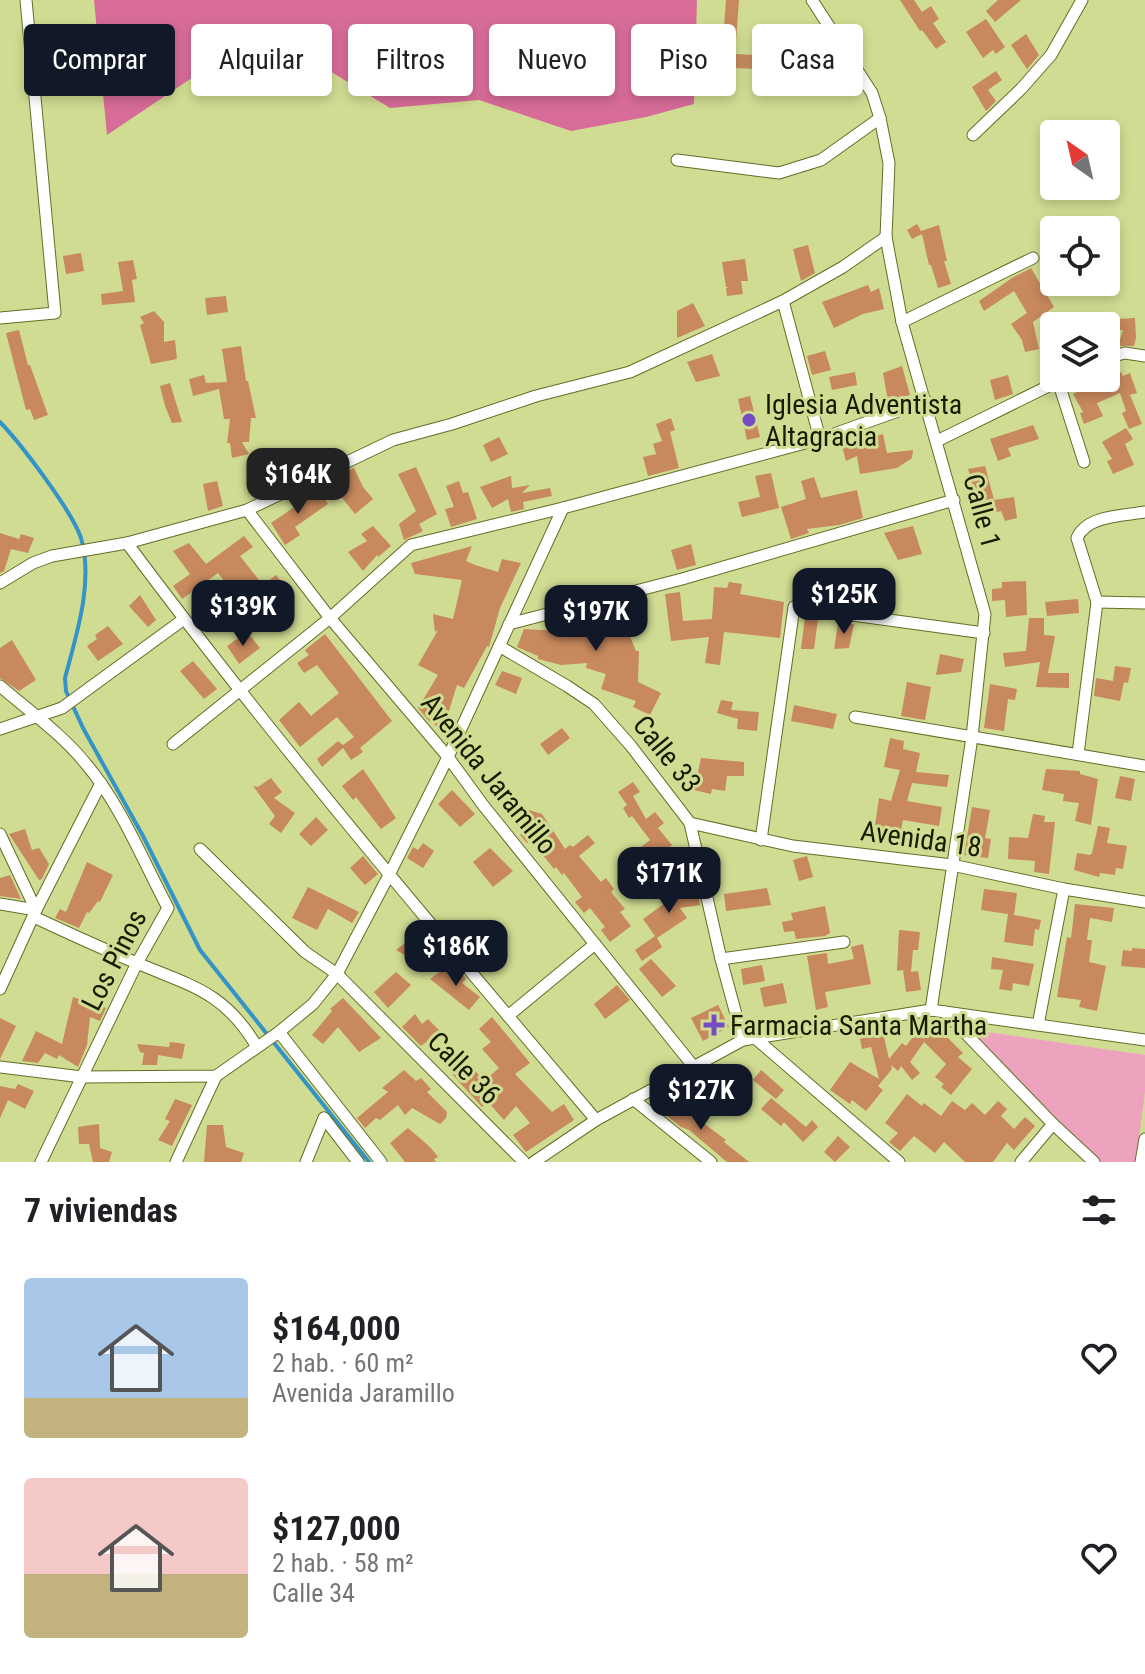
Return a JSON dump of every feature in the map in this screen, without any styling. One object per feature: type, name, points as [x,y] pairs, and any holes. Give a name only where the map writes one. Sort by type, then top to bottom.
[{"type":"street","points":[[0,318],[55,313],[26,0]]},
{"type":"street","name":"Calle 1","points":[[812,0],[872,93],[880,118],[889,163],[886,237],[902,322],[985,614],[972,737],[931,1010]]},
{"type":"street","points":[[973,135],[1051,55],[1078,2]]},
{"type":"street","points":[[677,160],[779,173],[821,160],[880,118]]},
{"type":"street","points":[[0,583],[33,563],[68,552],[127,543],[247,510],[393,440],[536,396],[630,372],[783,301],[843,267],[886,237]]},
{"type":"street","points":[[902,322],[1033,258]]},
{"type":"street","points":[[783,301],[820,439]]},
{"type":"street","points":[[1120,354],[1145,356]]},
{"type":"street","points":[[937,441],[1040,390]]},
{"type":"street","points":[[1064,392],[1084,462]]},
{"type":"street","points":[[173,744],[330,618],[411,545],[820,439],[926,401]]},
{"type":"street","points":[[509,624],[682,579],[954,500]]},
{"type":"street","points":[[176,1162],[216,1076],[313,1004],[337,974],[448,757],[563,508]]},
{"type":"street","name":"Avenida Jaramillo","points":[[247,510],[330,618],[448,757],[694,1067]]},
{"type":"street","points":[[1078,754],[1097,602],[1077,538],[1080,530],[1091,522],[1145,512]]},
{"type":"street","points":[[127,543],[389,875],[596,1120]]},
{"type":"street","points":[[1097,602],[1145,603]]},
{"type":"street","points":[[761,840],[794,607],[984,633]]},
{"type":"street","points":[[0,729],[62,708],[184,619]]},
{"type":"street","name":"Calle 33","points":[[499,646],[594,704],[631,746],[690,823],[721,959],[749,1039]]},
{"type":"street","points":[[0,686],[70,745],[101,783],[0,989]]},
{"type":"street","points":[[855,717],[1145,766]]},
{"type":"street","name":"Los Pinos","points":[[41,1162],[137,963],[168,908],[101,783]]},
{"type":"street","name":"Avenida 18","points":[[690,823],[761,840],[952,865],[1064,889],[1145,902]]},
{"type":"street","points":[[0,834],[35,914]]},
{"type":"street","name":"Calle 36","points":[[200,849],[305,952],[337,974],[524,1162]]},
{"type":"street","points":[[1038,1025],[1064,889]]},
{"type":"street","points":[[0,904],[35,914],[137,963],[199,987],[269,1039],[381,1162]]},
{"type":"street","points":[[721,959],[844,942]]},
{"type":"street","points":[[508,1016],[595,944]]},
{"type":"street","points":[[534,1162],[596,1120],[749,1039],[931,1010],[1145,1040]]},
{"type":"street","points":[[945,1011],[1053,1124],[1094,1162]]},
{"type":"street","points":[[749,1039],[899,1162]]},
{"type":"street","points":[[0,1067],[82,1077],[216,1076]]},
{"type":"street","points":[[633,1099],[711,1162]]},
{"type":"street","points":[[306,1162],[324,1118],[358,1162]]},
{"type":"street","points":[[1021,1162],[1053,1124]]},
{"type":"street","points":[[1141,1162],[1145,1139]]},
{"type":"shaded area","points":[[94,0],[697,0],[696,24],[631,24],[631,96],[694,96],[694,104],[646,117],[571,131],[479,100],[390,108],[370,96],[473,96],[473,24],[348,24],[348,82],[332,72],[332,24],[191,24],[191,78],[175,89],[175,24],[96,24]]},
{"type":"shaded area","points":[[103,96],[165,96],[107,135]]},
{"type":"shaded area","points":[[967,1029],[1145,1055],[1145,1091],[1136,1162],[1100,1162]]},
{"type":"building","points":[[726,0],[739,0],[736,40],[736,24],[724,24]]},
{"type":"building","points":[[900,0],[914,0],[922,12],[931,6],[939,19],[933,23],[946,42],[936,49]]},
{"type":"building","points":[[998,0],[1021,0],[995,22],[986,11]]},
{"type":"building","points":[[986,19],[1005,47],[996,54],[993,50],[983,58],[966,32]]},
{"type":"building","points":[[1026,34],[1039,55],[1027,69],[1011,45]]},
{"type":"building","points":[[736,54],[752,55],[752,69],[736,68]]},
{"type":"building","points":[[996,71],[1002,80],[988,90],[996,101],[986,111],[972,87]]},
{"type":"building","points":[[917,224],[921,231],[939,225],[951,284],[938,288],[922,234],[912,239],[907,230]]},
{"type":"building","points":[[808,245],[815,273],[801,281],[793,249]]},
{"type":"building","points":[[81,253],[84,271],[66,274],[63,256]]},
{"type":"building","points":[[745,259],[748,281],[741,281],[743,294],[727,296],[726,288],[729,287],[726,287],[722,262]]},
{"type":"building","points":[[133,260],[137,279],[132,280],[135,302],[102,305],[101,294],[123,291],[118,262]]},
{"type":"building","points":[[1031,268],[1040,283],[1040,296],[1048,296],[1054,307],[1040,312],[1040,317],[1033,322],[1039,349],[1025,352],[1022,340],[1011,324],[1027,313],[1014,291],[984,311],[979,301]]},
{"type":"building","points":[[868,285],[871,292],[879,288],[884,309],[863,314],[834,328],[822,302]]},
{"type":"building","points":[[226,296],[228,312],[207,315],[205,298]]},
{"type":"building","points":[[693,303],[705,326],[677,338],[677,311]]},
{"type":"building","points":[[154,311],[164,322],[164,342],[175,340],[177,359],[151,364],[140,325],[144,323],[140,317]]},
{"type":"building","points":[[1135,318],[1134,346],[1120,346],[1123,330],[1120,330],[1120,319]]},
{"type":"building","points":[[19,330],[28,365],[48,415],[34,420],[30,409],[26,410],[6,333]]},
{"type":"building","points":[[241,346],[256,418],[251,418],[249,442],[242,442],[249,454],[232,458],[230,443],[227,443],[230,419],[224,419],[219,389],[193,396],[189,379],[204,375],[206,383],[227,382],[222,349]]},
{"type":"building","points":[[825,351],[831,370],[812,375],[807,356]]},
{"type":"building","points":[[712,354],[720,376],[696,382],[687,362]]},
{"type":"building","points":[[902,366],[910,395],[888,401],[883,373]]},
{"type":"building","points":[[855,372],[857,385],[832,390],[829,377]]},
{"type":"building","points":[[1120,373],[1123,376],[1130,373],[1137,393],[1130,395],[1142,424],[1129,429],[1122,413],[1126,411],[1120,393],[1097,403],[1103,416],[1084,424],[1080,413],[1083,412],[1073,394],[1120,392]]},
{"type":"building","points":[[1008,375],[1013,394],[995,400],[990,380]]},
{"type":"building","points":[[170,383],[182,422],[172,423],[165,406],[160,386]]},
{"type":"building","points":[[750,396],[760,437],[747,440],[738,399]]},
{"type":"building","points":[[671,418],[675,430],[670,432],[679,468],[648,476],[643,457],[656,454],[653,444],[662,441],[656,424]]},
{"type":"building","points":[[1033,425],[1039,439],[1008,448],[1011,456],[998,461],[990,439]]},
{"type":"building","points":[[1126,428],[1133,439],[1125,444],[1134,465],[1113,474],[1107,461],[1112,459],[1102,442]]},
{"type":"building","points":[[883,434],[887,453],[913,450],[912,458],[897,468],[860,474],[857,456],[846,461],[842,446]]},
{"type":"building","points":[[499,437],[508,454],[491,462],[483,445]]},
{"type":"building","points":[[985,466],[994,500],[1014,497],[1017,518],[1005,521],[1001,511],[974,517],[969,504],[978,503],[968,469]]},
{"type":"building","points":[[416,467],[437,514],[419,524],[423,531],[404,540],[399,524],[416,511],[398,474]]},
{"type":"building","points":[[354,468],[373,499],[355,514],[335,489],[344,481],[339,475]]},
{"type":"building","points":[[771,473],[779,508],[742,517],[738,502],[760,497],[755,476]]},
{"type":"building","points":[[511,476],[512,488],[530,485],[522,493],[550,488],[552,496],[523,502],[524,509],[511,512],[508,499],[492,508],[480,487]]},
{"type":"building","points":[[814,477],[821,498],[857,490],[863,518],[807,529],[809,533],[791,539],[781,507],[806,499],[801,481]]},
{"type":"building","points":[[217,481],[223,506],[208,511],[203,484]]},
{"type":"building","points":[[459,481],[463,493],[468,492],[477,519],[451,527],[445,509],[454,507],[446,486]]},
{"type":"building","points":[[318,489],[328,504],[295,527],[300,535],[285,545],[271,523],[306,499],[303,496]]},
{"type":"building","points":[[373,526],[391,546],[377,555],[363,571],[348,552],[367,541],[361,534]]},
{"type":"building","points":[[913,526],[922,554],[898,560],[884,533]]},
{"type":"building","points":[[0,533],[19,539],[21,534],[34,538],[28,553],[11,549],[4,571],[0,573]]},
{"type":"building","points":[[244,536],[253,547],[240,556],[262,584],[240,601],[218,573],[182,599],[173,586],[190,574],[173,551],[189,543],[206,564]]},
{"type":"building","points":[[691,544],[696,565],[677,570],[671,550]]},
{"type":"building","points":[[472,546],[466,561],[475,565],[498,572],[502,559],[521,563],[500,608],[489,647],[464,688],[457,685],[440,728],[418,708],[438,675],[418,665],[438,630],[435,632],[433,614],[453,619],[462,580],[415,574],[411,563]]},
{"type":"building","points":[[276,575],[287,589],[267,605],[257,590]]},
{"type":"building","points":[[1026,581],[1027,615],[1006,617],[1005,600],[992,601],[992,589],[1002,588],[1002,582]]},
{"type":"building","points":[[729,582],[742,584],[740,594],[784,602],[780,638],[724,632],[720,665],[705,663],[709,637],[671,641],[665,594],[680,592],[683,621],[712,619],[714,587],[727,588]]},
{"type":"building","points":[[849,586],[892,589],[889,610],[850,603]]},
{"type":"building","points":[[140,595],[156,620],[148,627],[129,606]]},
{"type":"building","points":[[1078,599],[1079,613],[1047,616],[1045,602]]},
{"type":"building","points":[[627,607],[629,634],[636,651],[639,651],[638,682],[661,693],[650,715],[633,707],[636,701],[601,689],[606,674],[586,668],[587,663],[561,665],[538,659],[538,656],[517,647],[524,629],[558,631],[560,620],[596,616]]},
{"type":"building","points":[[805,617],[818,619],[814,649],[801,649]]},
{"type":"building","points":[[1029,618],[1044,618],[1044,635],[1055,636],[1048,673],[1069,673],[1069,688],[1036,687],[1040,662],[1005,667],[1003,653],[1026,651]]},
{"type":"building","points":[[838,624],[854,624],[849,648],[834,649]]},
{"type":"building","points":[[108,626],[123,644],[98,661],[87,646],[97,639],[95,635]]},
{"type":"building","points":[[247,632],[260,648],[239,664],[227,646]]},
{"type":"building","points":[[325,634],[392,721],[360,748],[363,752],[351,760],[343,748],[322,767],[317,759],[338,741],[343,745],[354,737],[337,717],[300,747],[279,720],[299,702],[311,716],[339,693],[317,665],[304,673],[297,663],[309,655],[305,650]]},
{"type":"building","points":[[12,640],[36,680],[19,691],[0,678],[0,648]]},
{"type":"building","points":[[940,654],[964,659],[961,672],[936,675]]},
{"type":"building","points":[[193,661],[217,689],[204,699],[180,671]]},
{"type":"building","points":[[1115,666],[1131,668],[1120,701],[1094,696],[1096,678],[1113,681]]},
{"type":"building","points":[[502,671],[522,678],[516,694],[495,685]]},
{"type":"building","points":[[907,682],[931,687],[925,720],[901,716]]},
{"type":"building","points":[[990,684],[1017,689],[1015,700],[1008,699],[1004,731],[984,728]]},
{"type":"building","points":[[721,700],[733,702],[731,710],[759,712],[757,731],[737,729],[738,719],[717,713]]},
{"type":"building","points":[[794,705],[837,714],[833,729],[791,721]]},
{"type":"building","points":[[562,728],[570,738],[548,755],[540,744]]},
{"type":"building","points":[[890,738],[904,741],[903,749],[920,753],[916,772],[949,775],[947,787],[912,783],[907,801],[942,807],[939,826],[903,820],[898,844],[873,839],[879,798],[891,801],[900,770],[884,767]]},
{"type":"building","points":[[701,758],[744,762],[744,776],[727,776],[725,791],[712,789],[711,794],[694,790]]},
{"type":"building","points":[[363,769],[396,818],[381,829],[356,797],[353,800],[342,786]]},
{"type":"building","points":[[1046,769],[1080,771],[1080,774],[1098,779],[1091,825],[1075,821],[1079,803],[1063,801],[1064,794],[1042,790]]},
{"type":"building","points":[[1120,776],[1135,779],[1131,801],[1115,798]]},
{"type":"building","points":[[271,778],[282,792],[274,798],[295,813],[281,833],[269,824],[275,816],[253,786],[258,787]]},
{"type":"building","points":[[633,782],[640,792],[633,796],[646,819],[655,812],[664,823],[658,828],[672,845],[646,865],[654,875],[639,886],[619,857],[628,850],[631,855],[650,840],[632,816],[629,818],[623,808],[627,805],[618,792]]},
{"type":"building","points":[[452,790],[475,814],[460,827],[438,804]]},
{"type":"building","points":[[972,807],[990,810],[985,838],[991,839],[988,858],[964,855]]},
{"type":"building","points":[[529,810],[542,814],[565,849],[570,845],[573,847],[588,835],[595,843],[579,856],[601,882],[606,878],[614,889],[611,892],[625,909],[620,912],[631,926],[610,942],[601,930],[605,927],[590,908],[584,913],[575,902],[582,897],[564,873],[562,875],[556,867],[554,869],[531,840],[527,843],[520,835],[528,827],[522,821],[526,818],[523,814]]},
{"type":"building","points":[[1033,814],[1045,816],[1044,822],[1055,822],[1049,874],[1034,872],[1035,861],[1008,859],[1009,837],[1028,838]]},
{"type":"building","points":[[316,817],[328,830],[311,846],[299,834]]},
{"type":"building","points":[[1098,826],[1110,828],[1107,843],[1127,846],[1123,869],[1116,868],[1115,875],[1100,873],[1099,877],[1074,870],[1077,853],[1092,853]]},
{"type":"building","points":[[25,829],[32,850],[39,848],[49,864],[39,880],[9,834]]},
{"type":"building","points":[[423,843],[434,851],[423,868],[407,858],[413,847],[418,850]]},
{"type":"building","points":[[490,848],[513,871],[493,887],[473,862]]},
{"type":"building","points":[[363,856],[378,874],[365,885],[350,868]]},
{"type":"building","points":[[807,856],[813,877],[799,881],[793,860]]},
{"type":"building","points":[[87,862],[113,875],[100,902],[87,912],[79,928],[55,918],[60,909],[66,912]]},
{"type":"building","points":[[687,873],[696,885],[700,905],[680,908],[687,918],[657,938],[662,947],[642,961],[635,950],[655,936],[643,919],[679,893],[675,882]]},
{"type":"building","points":[[10,875],[21,899],[0,896],[0,878]]},
{"type":"building","points":[[308,887],[359,912],[352,923],[328,909],[317,930],[292,918]]},
{"type":"building","points":[[767,888],[771,905],[726,911],[724,894]]},
{"type":"building","points":[[984,889],[1017,893],[1014,915],[1041,920],[1039,930],[1035,929],[1033,946],[1004,942],[1008,914],[981,910]]},
{"type":"building","points":[[1075,904],[1114,908],[1112,922],[1090,918],[1087,940],[1092,940],[1089,962],[1106,966],[1097,1011],[1079,1007],[1081,1000],[1057,997],[1067,937],[1071,938]]},
{"type":"building","points":[[825,906],[830,933],[796,939],[794,931],[784,932],[782,922],[793,920],[791,913]]},
{"type":"building","points":[[490,930],[499,940],[480,956],[471,945]]},
{"type":"building","points":[[899,930],[920,932],[918,950],[913,950],[911,972],[918,971],[921,990],[906,992],[903,970],[897,971]]},
{"type":"building","points":[[416,935],[428,951],[415,961],[396,950]]},
{"type":"building","points":[[863,944],[871,984],[825,992],[828,1007],[816,1010],[807,956],[827,953],[828,964],[854,959],[851,947]]},
{"type":"building","points":[[1132,948],[1145,949],[1145,968],[1121,966],[1123,950],[1132,951]]},
{"type":"building","points":[[992,957],[1034,964],[1029,986],[1013,983],[1012,991],[999,989],[1003,970],[991,969]]},
{"type":"building","points":[[651,959],[676,986],[662,997],[639,969]]},
{"type":"building","points":[[762,965],[765,981],[743,985],[741,969]]},
{"type":"building","points":[[445,968],[452,977],[459,970],[466,979],[462,983],[480,997],[469,1010],[430,979]]},
{"type":"building","points":[[396,972],[411,985],[388,1008],[374,992]]},
{"type":"building","points":[[783,983],[787,1003],[764,1007],[760,988]]},
{"type":"building","points":[[617,985],[630,1000],[605,1019],[594,1004]]},
{"type":"building","points":[[73,997],[106,1008],[100,1021],[90,1017],[87,1045],[78,1067],[59,1055],[57,1059],[45,1053],[38,1063],[22,1061],[36,1031],[62,1044]]},
{"type":"building","points":[[343,998],[381,1038],[359,1052],[338,1027],[323,1044],[312,1035],[332,1011],[330,1009]]},
{"type":"building","points":[[718,1005],[729,1027],[703,1041],[691,1018]]},
{"type":"building","points":[[415,1014],[422,1024],[428,1019],[440,1031],[421,1046],[402,1027]]},
{"type":"building","points":[[492,1017],[530,1063],[515,1074],[552,1112],[564,1104],[574,1120],[526,1152],[513,1135],[530,1123],[516,1106],[504,1120],[488,1102],[482,1107],[452,1074],[466,1060],[484,1081],[499,1068],[482,1049],[491,1042],[479,1029]]},
{"type":"building","points":[[0,1018],[16,1026],[0,1059]]},
{"type":"building","points":[[924,1029],[939,1029],[963,1053],[958,1057],[972,1069],[951,1095],[935,1077],[946,1064],[924,1042],[910,1062],[920,1073],[912,1080],[901,1066],[898,1071],[891,1065],[892,1069],[878,1086],[883,1090],[866,1111],[852,1100],[850,1104],[830,1090],[850,1062],[879,1079],[871,1047],[862,1049],[860,1039],[883,1033],[889,1059],[902,1043],[906,1046],[916,1033],[924,1039]]},
{"type":"building","points":[[170,1042],[185,1044],[182,1059],[158,1055],[157,1065],[142,1065],[144,1053],[140,1052],[137,1044],[169,1047]]},
{"type":"building","points":[[404,1070],[416,1081],[421,1078],[431,1089],[427,1092],[447,1112],[446,1118],[440,1124],[412,1108],[405,1115],[398,1105],[365,1128],[357,1118],[388,1092],[382,1088]]},
{"type":"building","points":[[761,1070],[784,1090],[776,1099],[753,1080]]},
{"type":"building","points":[[18,1084],[34,1091],[25,1109],[8,1100],[0,1118],[0,1086],[15,1089]]},
{"type":"building","points":[[907,1094],[941,1116],[952,1101],[965,1110],[972,1103],[985,1115],[998,1101],[1007,1109],[1001,1116],[1014,1129],[1025,1117],[1035,1126],[1014,1150],[1007,1143],[993,1162],[965,1162],[944,1142],[935,1153],[914,1136],[900,1151],[889,1142],[898,1133],[885,1123]]},
{"type":"building","points":[[670,1098],[726,1140],[724,1142],[749,1162],[727,1162],[661,1111]]},
{"type":"building","points":[[771,1098],[806,1127],[812,1120],[818,1127],[803,1142],[784,1122],[781,1126],[761,1109]]},
{"type":"building","points":[[175,1099],[192,1105],[172,1146],[158,1140],[170,1121],[165,1119]]},
{"type":"building","points":[[99,1124],[100,1148],[112,1152],[109,1162],[93,1162],[89,1144],[79,1144],[78,1127]]},
{"type":"building","points":[[207,1125],[223,1125],[226,1147],[244,1153],[241,1162],[204,1162]]},
{"type":"building","points":[[408,1128],[430,1147],[438,1157],[434,1159],[436,1162],[405,1162],[390,1143]]},
{"type":"building","points":[[838,1136],[850,1147],[835,1162],[824,1152]]},
{"type":"waterway","points":[[0,422],[57,495],[81,538],[85,591],[65,678],[66,691],[83,728],[143,836],[200,950],[369,1162]]},
{"type":"place","name":"Iglesia Adventista Altagracia","points":[[749,420]]},
{"type":"place","name":"Farmacia Santa Martha","points":[[714,1025]]}]
